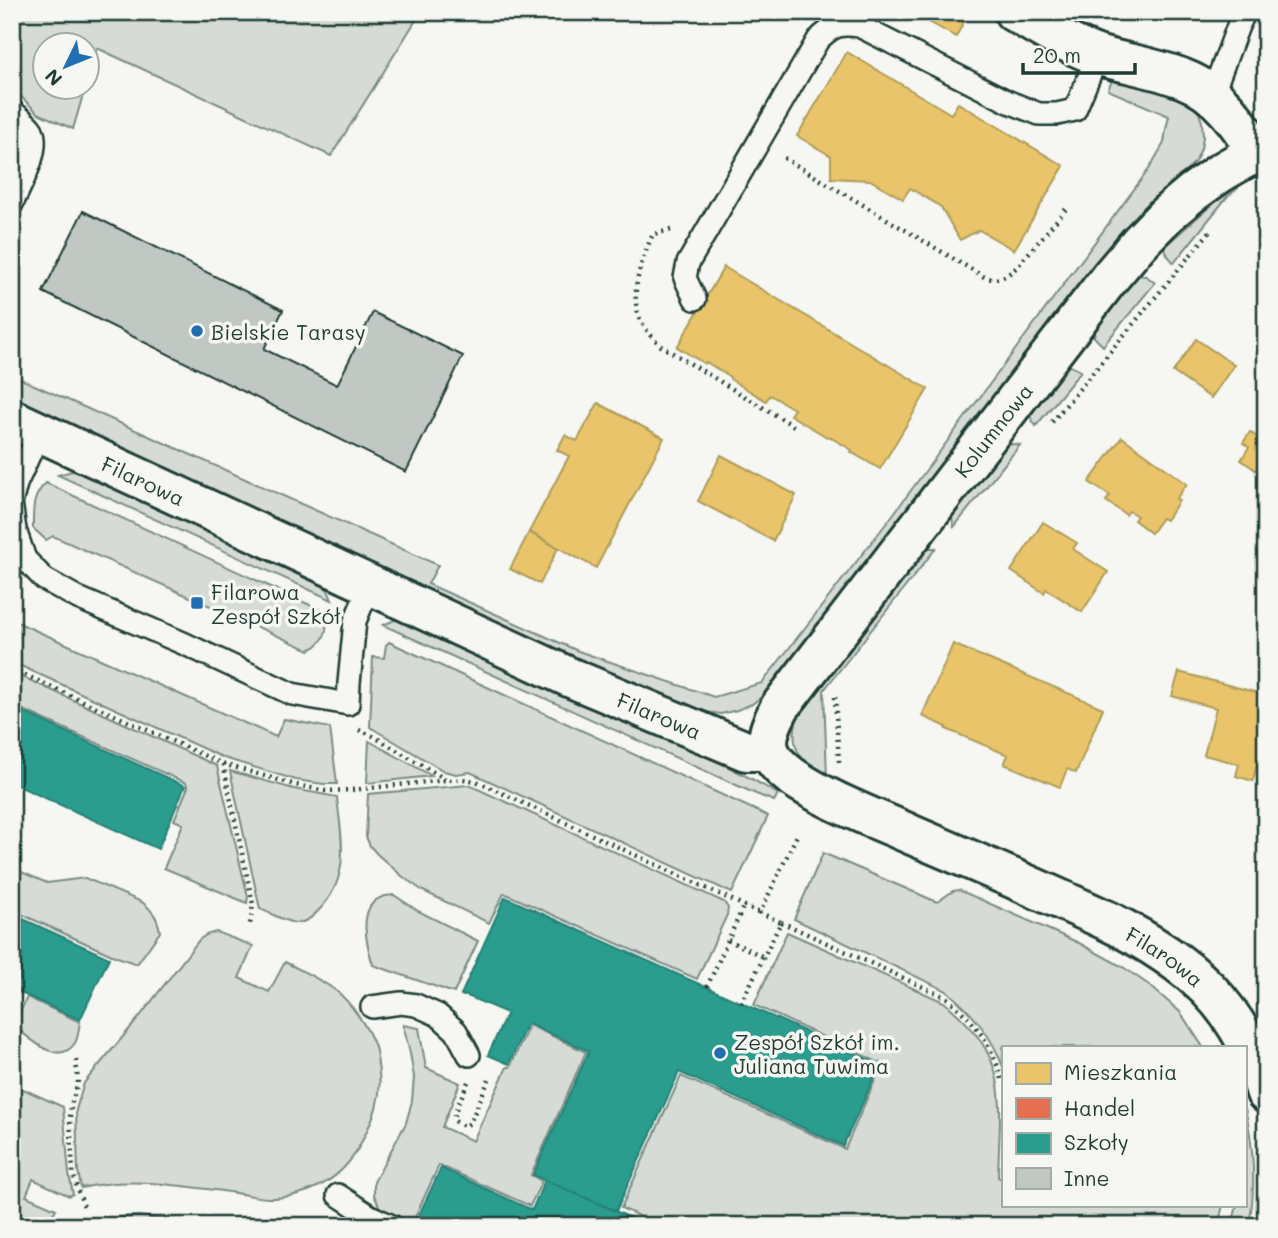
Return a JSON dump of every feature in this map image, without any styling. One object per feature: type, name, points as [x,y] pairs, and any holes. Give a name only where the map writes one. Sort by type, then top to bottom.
[{"type":"street","points":[[1014,12],[1053,35],[1098,55],[1183,79],[1199,87],[1225,108],[1262,153]]},
{"type":"street","name":"Kolumnowa","points":[[769,751],[768,737],[780,707],[1111,276],[1167,214],[1192,193],[1228,168],[1262,153]]},
{"type":"street","name":"Filarowa","points":[[26,425],[569,677],[746,751],[769,751],[779,766],[791,776],[832,799],[1063,900],[1140,937],[1207,986],[1259,1051],[1266,1093]]},
{"type":"lane","points":[[1210,96],[1245,12]]},
{"type":"lane","points":[[695,299],[685,278],[688,263],[818,40],[830,29],[845,24],[859,26],[1009,102],[1039,114],[1075,110],[1098,55]]},
{"type":"lane","points":[[12,111],[32,130],[34,144],[31,162],[12,204]]},
{"type":"lane","points":[[12,500],[26,425]]},
{"type":"lane","points":[[12,509],[15,530],[25,559],[44,579],[78,598],[292,694],[348,704],[355,621],[373,585]]},
{"type":"lane","points":[[372,1007],[401,1003],[416,1005],[438,1015],[456,1031],[469,1055]]},
{"type":"lane","points":[[338,1195],[370,1216],[392,1226]]},
{"type":"path","points":[[758,143],[986,278],[1000,279],[1008,275],[1066,209]]},
{"type":"path","points":[[1046,428],[1214,227]]},
{"type":"path","points":[[12,669],[223,764],[296,785],[326,791],[446,780],[476,781],[947,998],[990,1045],[1002,1079]]},
{"type":"path","points":[[835,694],[840,772]]},
{"type":"path","points":[[349,726],[373,736],[446,780]]},
{"type":"path","points":[[223,764],[253,904],[250,924]]},
{"type":"path","points":[[760,913],[798,833]]},
{"type":"path","points":[[707,987],[744,905]]},
{"type":"path","points":[[741,1003],[781,922]]},
{"type":"path","points":[[728,940],[764,957]]},
{"type":"path","points":[[469,1055],[472,1067],[470,1078],[454,1114],[454,1121],[465,1126],[470,1123],[492,1072]]},
{"type":"path","points":[[76,1060],[78,1083],[69,1117],[73,1173],[85,1209]]},
{"type":"shaded area","points":[[12,12],[421,12],[331,156],[102,50],[102,32],[32,32],[32,102],[81,102],[73,129],[38,113],[12,88]]},
{"type":"shaded area","points":[[1114,75],[1182,92],[1197,107],[1203,137],[1196,160],[1185,173],[1153,199],[1120,237],[768,692],[752,704],[737,710],[721,714],[699,711],[575,663],[12,400],[12,375],[438,565],[428,584],[578,651],[714,697],[762,683],[892,516],[1149,169],[1164,143],[1169,116],[1108,90]]},
{"type":"shaded area","points":[[1237,186],[1238,188],[1227,197],[1174,263],[1164,247]]},
{"type":"shaded area","points":[[1136,275],[1146,276],[1155,283],[1103,346],[1094,337],[1095,328]]},
{"type":"shaded area","points":[[1066,364],[1081,371],[1036,426],[1028,413]]},
{"type":"shaded area","points":[[1006,443],[1020,445],[954,527],[951,514]]},
{"type":"shaded area","points":[[72,471],[83,472],[319,582],[328,590],[332,600],[58,475]]},
{"type":"shaded area","points":[[46,483],[323,611],[326,629],[323,639],[309,650],[53,536],[46,540],[33,528],[33,509],[41,488]]},
{"type":"shaded area","points":[[927,548],[936,548],[824,690],[827,778],[807,764],[798,752],[794,737],[800,712]]},
{"type":"shaded area","points":[[397,619],[406,620],[693,750],[778,794],[774,801],[756,794],[383,625]]},
{"type":"shaded area","points":[[12,620],[276,737],[284,719],[330,728],[337,784],[296,780],[224,758],[12,662]]},
{"type":"shaded area","points":[[389,642],[768,816],[732,893],[470,772],[456,774],[444,771],[370,727],[373,657],[384,658]]},
{"type":"shaded area","points":[[12,672],[217,766],[248,897],[247,903],[164,868],[183,824],[174,820],[188,787],[186,783],[12,705]]},
{"type":"shaded area","points":[[369,741],[432,776],[367,783]]},
{"type":"shaded area","points":[[230,771],[294,789],[337,797],[342,842],[340,870],[329,897],[317,913],[306,921],[292,922],[260,909]]},
{"type":"shaded area","points":[[469,785],[724,902],[728,908],[727,915],[697,979],[504,893],[489,923],[423,891],[402,876],[370,846],[366,837],[368,794]]},
{"type":"shaded area","points":[[823,853],[937,902],[959,890],[1079,943],[1123,967],[1180,1012],[1202,1046],[1002,1046],[1002,1065],[980,1025],[947,991],[794,919]]},
{"type":"shaded area","points":[[12,868],[47,883],[85,878],[142,902],[154,915],[160,932],[137,964],[112,955],[12,910]]},
{"type":"shaded area","points":[[394,895],[418,911],[478,941],[454,993],[373,965],[366,938],[366,918],[374,902],[384,896]]},
{"type":"shaded area","points":[[216,932],[253,946],[239,978],[269,992],[285,962],[335,990],[358,1016],[375,1047],[380,1082],[376,1107],[363,1139],[339,1173],[317,1187],[291,1196],[264,1198],[136,1182],[81,1188],[76,1110],[84,1083],[199,940]]},
{"type":"shaded area","points":[[787,932],[944,1002],[981,1042],[997,1080],[1000,1101],[998,1177],[1002,1179],[1002,1206],[1223,1206],[1218,1226],[661,1226],[621,1208],[681,1076],[845,1149],[882,1064],[754,1005]]},
{"type":"shaded area","points":[[27,997],[80,1022],[76,1041],[68,1050],[61,1053],[52,1052],[14,1026]]},
{"type":"shaded area","points":[[403,1025],[419,1028],[426,1068],[460,1083],[442,1127],[473,1141],[529,1025],[586,1052],[531,1175],[542,1181],[530,1206],[439,1165],[411,1226],[380,1208],[374,1195],[374,1182],[406,1123],[412,1101],[414,1077]]},
{"type":"shaded area","points":[[12,1084],[63,1107],[73,1194],[69,1196],[33,1179],[26,1196],[56,1209],[46,1226],[12,1226]]},
{"type":"shaded area","points":[[1246,1114],[1253,1167],[1253,1196],[1249,1226],[1232,1226],[1237,1206],[1246,1206]]},
{"type":"shaded area","points":[[138,1216],[224,1226],[98,1226],[120,1217]]},
{"type":"building: Mieszkania","points":[[911,12],[969,12],[956,37]]},
{"type":"building: Mieszkania","points":[[847,52],[951,114],[958,103],[1064,166],[1014,250],[979,230],[960,240],[941,207],[910,188],[903,199],[870,180],[831,178],[831,156],[797,136]]},
{"type":"building: Mieszkania","points":[[724,267],[928,389],[880,469],[790,415],[794,409],[770,395],[766,401],[706,362],[705,364],[677,347]]},
{"type":"building: Mieszkania","points":[[1196,339],[1234,365],[1211,398],[1173,372]]},
{"type":"building: Mieszkania","points":[[598,403],[664,438],[596,568],[529,532],[569,456],[557,450],[565,435],[577,441]]},
{"type":"building: Mieszkania","points":[[1265,425],[1266,477],[1241,460],[1249,447],[1243,443],[1250,432],[1257,437]]},
{"type":"building: Mieszkania","points":[[1122,437],[1187,484],[1166,520],[1162,518],[1151,533],[1134,520],[1137,516],[1129,511],[1126,515],[1106,501],[1110,496],[1089,482]]},
{"type":"building: Mieszkania","points":[[721,455],[796,495],[773,541],[698,501]]},
{"type":"building: Mieszkania","points":[[1043,522],[1077,543],[1073,549],[1108,572],[1082,612],[1046,589],[1044,593],[1011,571]]},
{"type":"building: Mieszkania","points":[[529,532],[558,548],[540,584],[510,569]]},
{"type":"building: Mieszkania","points":[[953,644],[1103,708],[1076,773],[1067,769],[1060,787],[1004,764],[1008,755],[922,716]]},
{"type":"building: Mieszkania","points":[[1179,672],[1266,695],[1266,771],[1256,768],[1253,781],[1236,776],[1239,764],[1204,755],[1216,708],[1172,696]]},
{"type":"building: Handel","points":[[1266,23],[1266,70],[1257,68]]},
{"type":"building: Szkoły","points":[[12,707],[185,786],[158,849],[12,783]]},
{"type":"building: Szkoły","name":"Zespół Szkół im. Juliana Tuwima","points":[[505,897],[880,1065],[843,1146],[679,1072],[616,1211],[533,1175],[589,1051],[527,1023],[509,1064],[488,1055],[507,1013],[461,995]]},
{"type":"building: Szkoły","points":[[12,914],[109,958],[80,1020],[12,989]]},
{"type":"building: Szkoły","points":[[441,1168],[532,1210],[545,1180],[649,1226],[438,1226],[418,1217]]},
{"type":"building: Inne","name":"Bielskie Tarasy","points":[[83,211],[283,310],[264,349],[337,385],[373,312],[463,356],[406,472],[43,292]]},
{"type":"place","name":"Bielskie Tarasy","points":[[197,331]]},
{"type":"place","name":"Filarowa Zespół Szkół","points":[[197,603]]},
{"type":"place","name":"Zespół Szkół im. Juliana Tuwima","points":[[720,1053]]}]
